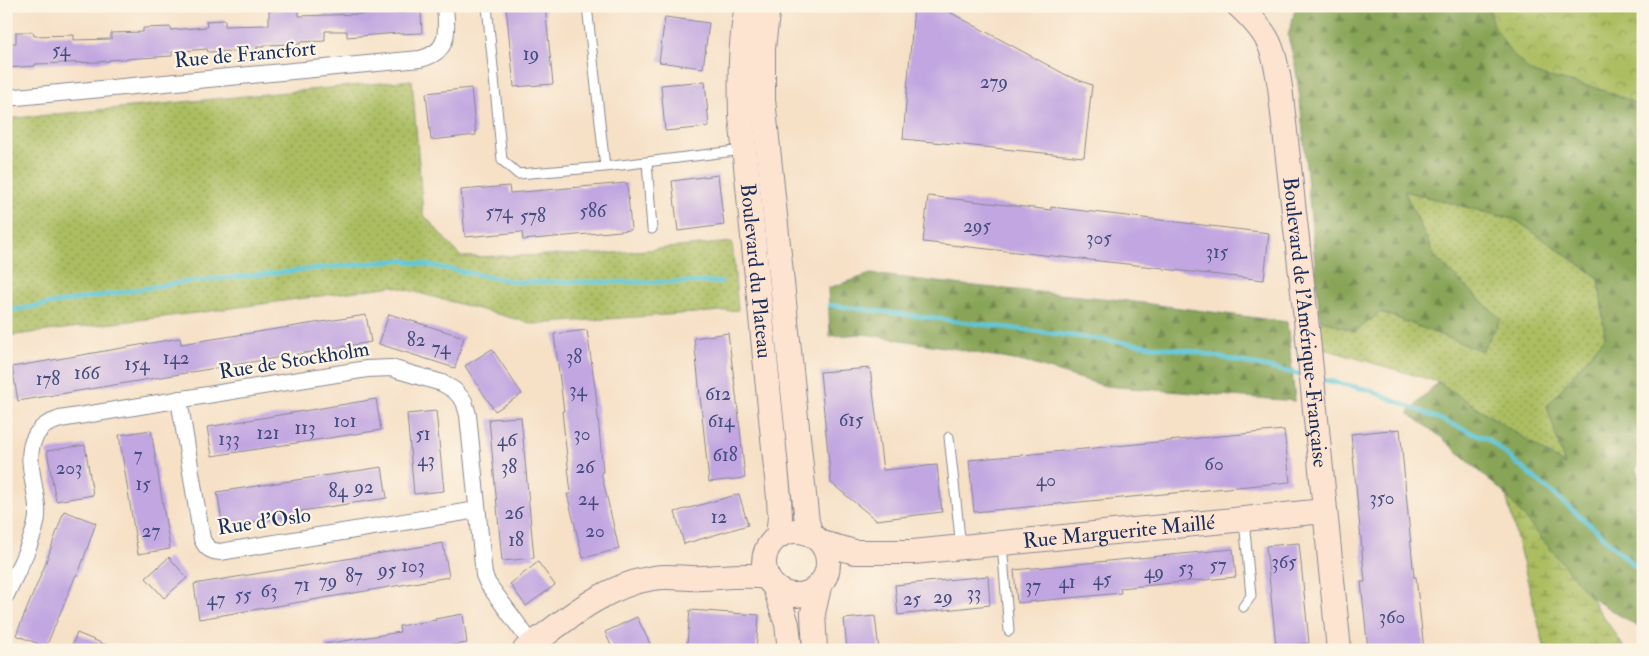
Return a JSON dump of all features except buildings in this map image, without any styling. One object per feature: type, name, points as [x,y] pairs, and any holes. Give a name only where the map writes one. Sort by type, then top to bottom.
[{"type":"street","name":"Rue de Francfort","points":[[6,98],[420,60],[430,57],[438,51],[444,42],[446,30],[445,6]]},
{"type":"street","name":"Boulevard du Plateau","points":[[747,6],[742,33],[740,63],[741,116],[779,498],[780,517],[771,545]]},
{"type":"street","name":"Boulevard du Plateau","points":[[768,6],[763,48],[763,100],[807,522],[816,538]]},
{"type":"street","name":"Boulevard de l'Amérique-Française","points":[[1239,6],[1261,28],[1273,51],[1277,67],[1305,302],[1338,650]]},
{"type":"street","name":"Rue de Stockholm","points":[[6,595],[36,522],[37,501],[30,460],[32,442],[43,426],[60,419],[379,368],[402,371],[442,383],[454,390],[464,401],[468,414],[483,571],[486,580],[528,647]]},
{"type":"street","name":"Rue d'Oslo","points":[[179,399],[202,539],[205,546],[212,551],[220,552],[477,510]]},
{"type":"street","name":"Rue Marguerite Maillé","points":[[816,538],[855,552],[912,552],[1324,511]]},
{"type":"street","points":[[664,577],[698,567],[749,561],[788,532],[800,531],[816,538],[827,553],[829,565],[813,613],[815,650]]},
{"type":"street","points":[[771,545],[763,562],[787,624],[790,650]]},
{"type":"street","name":"Rue Marguerite Maillé","points":[[823,582],[856,565],[912,552]]},
{"type":"street","points":[[528,647],[589,603],[608,592],[638,580],[664,577],[692,578],[750,575],[771,583],[785,594],[797,596],[809,593],[823,582]]},
{"type":"lane","points":[[487,6],[502,160],[518,174],[605,167],[745,150]]},
{"type":"lane","points":[[587,6],[605,167]]},
{"type":"lane","points":[[646,162],[652,228]]},
{"type":"lane","points":[[949,437],[961,547]]},
{"type":"lane","points":[[1243,607],[1251,596],[1244,519]]},
{"type":"lane","points":[[1002,543],[1010,631]]},
{"type":"green space","points":[[1296,6],[1490,6],[1492,23],[1532,73],[1597,88],[1629,100],[1643,109],[1643,462],[1635,469],[1643,480],[1643,630],[1590,597],[1506,495],[1441,437],[1408,413],[1438,382],[1565,465],[1547,406],[1605,337],[1599,278],[1516,220],[1404,191],[1436,259],[1501,319],[1482,351],[1381,312],[1355,332],[1320,319],[1300,99],[1295,64],[1288,36]]},
{"type":"green space","points":[[1490,6],[1643,6],[1643,109],[1629,100],[1597,88],[1532,73],[1511,53],[1492,23]]},
{"type":"green space","points":[[412,80],[423,214],[461,257],[603,254],[732,242],[738,310],[534,324],[393,286],[196,313],[6,336],[6,119]]},
{"type":"green space","points":[[1404,191],[1516,220],[1599,278],[1606,337],[1547,406],[1566,466],[1438,382],[1321,348],[1320,319],[1355,332],[1381,312],[1482,351],[1501,319],[1436,259]]},
{"type":"green space","points":[[871,274],[1112,299],[1287,322],[1295,401],[1105,386],[1029,363],[956,349],[864,334],[830,336],[828,288]]},
{"type":"green space","points":[[1506,495],[1590,597],[1626,650],[1545,650]]},
{"type":"waterway","points":[[6,308],[13,310],[177,283],[401,260],[517,282],[721,282]]},
{"type":"waterway","points":[[830,305],[1191,351],[1303,375]]},
{"type":"waterway","points":[[1320,379],[1369,390],[1488,439],[1594,528],[1643,574]]}]
